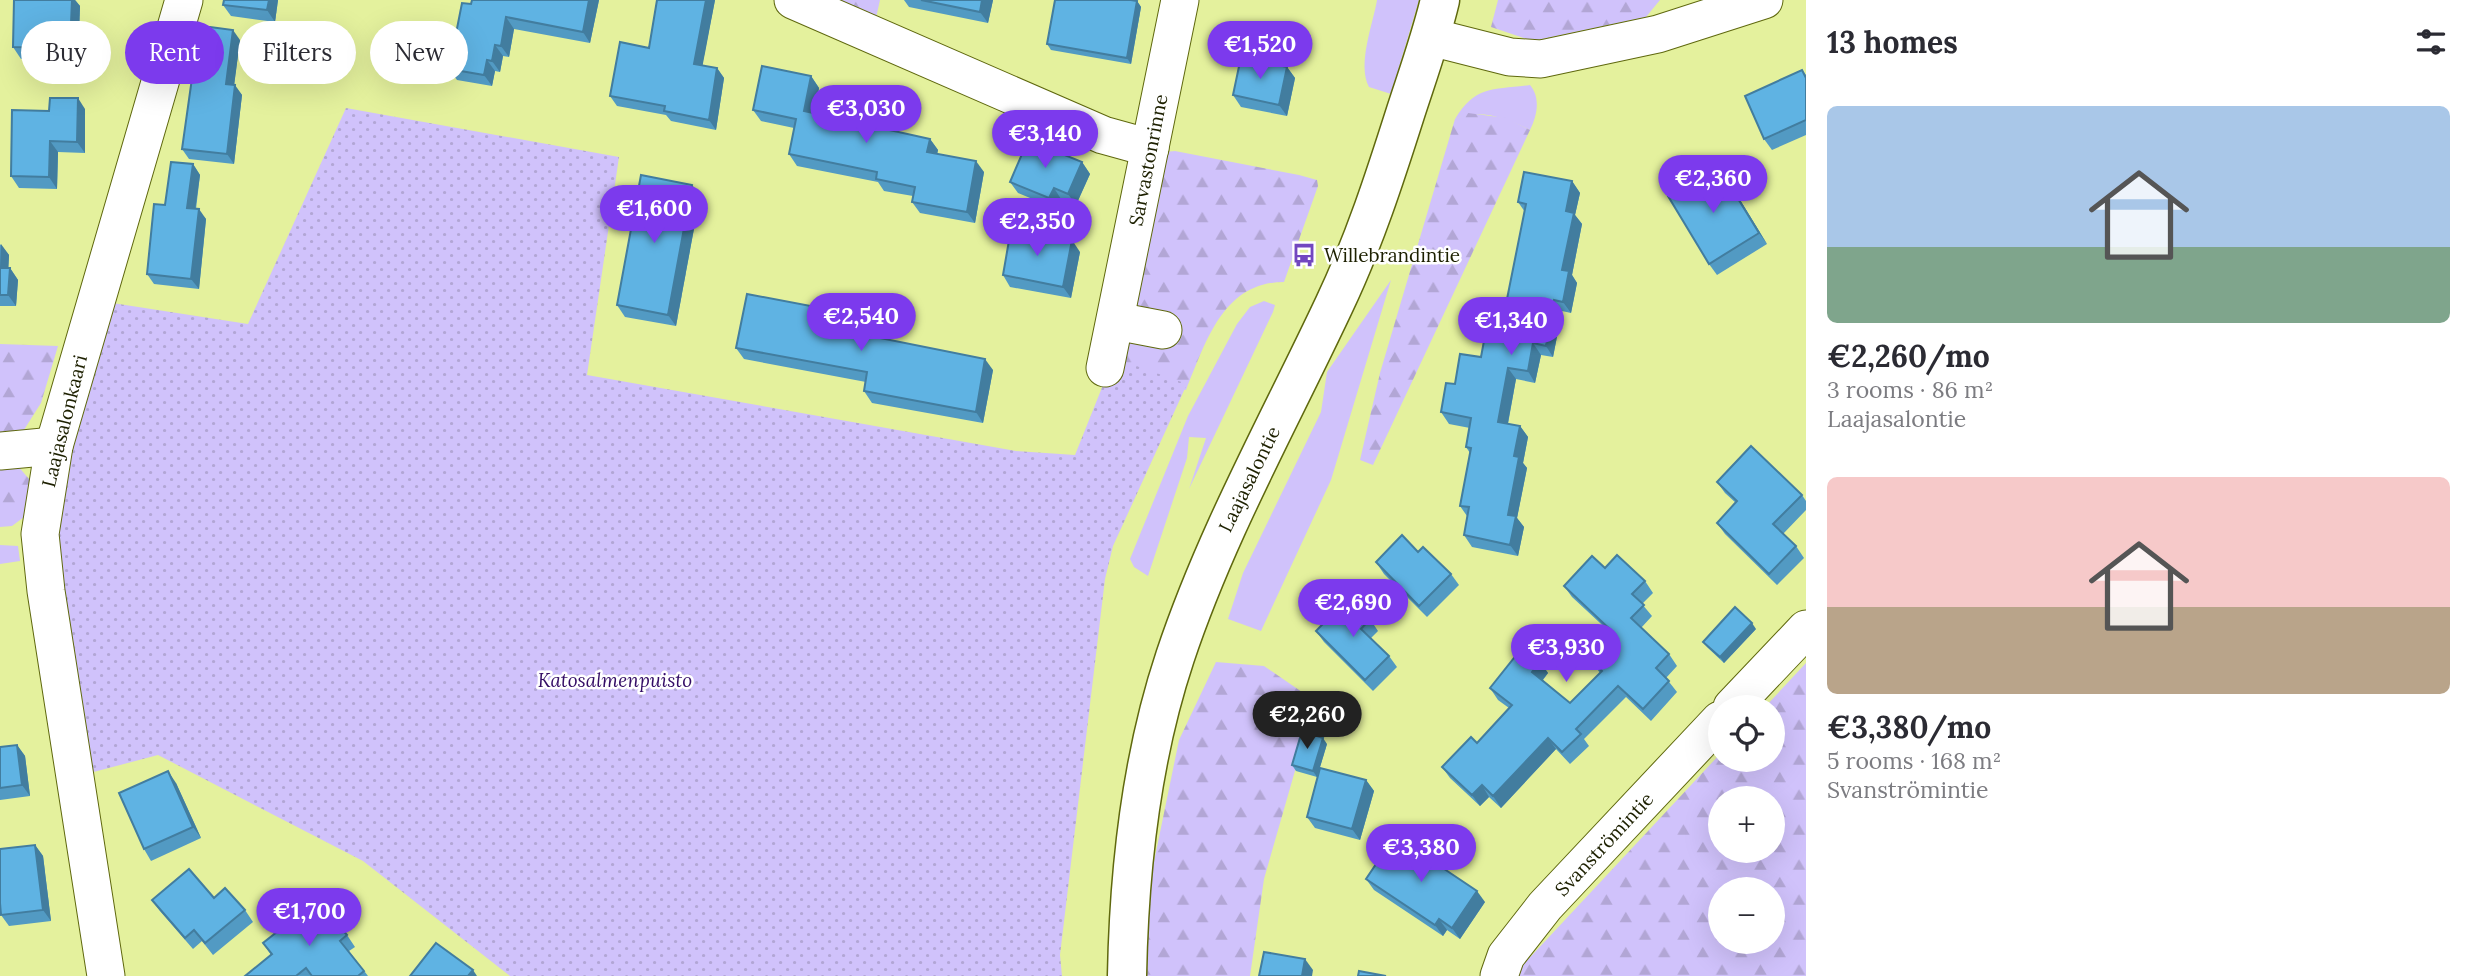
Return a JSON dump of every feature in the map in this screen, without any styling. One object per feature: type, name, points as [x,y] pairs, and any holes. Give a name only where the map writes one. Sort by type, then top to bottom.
[{"type":"main road","name":"Laajasalontie","points":[[1127,976],[1128,904],[1139,819],[1151,749],[1174,661],[1199,589],[1227,523],[1355,258],[1387,176],[1440,0]]},
{"type":"street","name":"Laajasalonkaari","points":[[106,976],[41,557],[40,534],[54,446],[184,0]]},
{"type":"street","points":[[793,0],[1103,135],[1150,148]]},
{"type":"street","name":"Sarvastonrinne","points":[[1105,368],[1180,0]]},
{"type":"street","points":[[1431,37],[1510,57],[1541,59],[1635,40],[1691,11],[1765,0]]},
{"type":"street","points":[[1116,321],[1163,330]]},
{"type":"street","points":[[0,451],[54,446]]},
{"type":"street","points":[[1743,695],[1806,629]]},
{"type":"street","name":"Svanströmintie","points":[[1499,976],[1506,956],[1545,906],[1708,733]]},
{"type":"green space","points":[[834,0],[880,0],[876,18]]},
{"type":"green space","points":[[1377,0],[1419,0],[1391,94],[1369,87],[1366,78],[1365,56]]},
{"type":"green space","points":[[1498,0],[1660,0],[1646,17],[1533,41],[1491,27]]},
{"type":"green space","points":[[1530,85],[1536,96],[1537,107],[1530,130],[1502,118],[1483,114],[1455,119],[1470,100],[1486,91]]},
{"type":"green space","name":"Katosalmenpuisto","points":[[346,108],[619,157],[587,375],[1016,451],[1075,455],[1103,385],[1131,364],[1187,384],[1113,546],[1105,579],[1060,955],[1062,976],[510,976],[363,861],[158,755],[86,774],[52,547],[59,473],[106,302],[248,324]]},
{"type":"green space","points":[[1468,113],[1506,118],[1530,130],[1373,465],[1360,460],[1380,373],[1455,119]]},
{"type":"green space","points":[[1175,151],[1299,175],[1317,180],[1318,186],[1284,282],[1263,285],[1246,292],[1231,304],[1210,335],[1186,390],[1124,374],[1120,364],[1165,152]]},
{"type":"green space","points":[[1391,280],[1331,480],[1261,631],[1228,619],[1243,573],[1321,412],[1327,372]]},
{"type":"green space","points":[[1264,301],[1275,305],[1273,312],[1189,489],[1206,438],[1189,437],[1187,458],[1148,576],[1134,567],[1130,559],[1188,416],[1237,324],[1250,307]]},
{"type":"green space","points":[[0,344],[58,346],[41,403],[22,433],[0,436]]},
{"type":"green space","points":[[16,464],[30,480],[28,514],[12,526],[0,527],[0,465]]},
{"type":"green space","points":[[0,545],[18,546],[20,561],[0,564]]},
{"type":"green space","points":[[1216,662],[1264,666],[1315,701],[1264,879],[1250,976],[1147,976],[1149,886],[1179,740]]},
{"type":"green space","points":[[1806,663],[1806,976],[1518,976],[1522,966],[1708,767],[1708,772],[1785,772],[1785,695],[1776,695]]},
{"type":"building","points":[[14,0],[72,0],[71,21],[21,21],[21,47],[13,47]]},
{"type":"building","points":[[224,0],[269,0],[267,10],[223,5]]},
{"type":"building","points":[[472,0],[589,0],[583,32],[506,17],[501,46],[495,45],[492,61],[487,60],[484,75],[468,72],[468,21],[458,21],[462,3],[471,4]]},
{"type":"building","points":[[657,0],[706,0],[694,64],[717,68],[709,120],[664,111],[665,106],[610,96],[620,42],[649,48]]},
{"type":"building","points":[[921,0],[982,0],[980,12]]},
{"type":"building","points":[[1055,0],[1137,1],[1127,58],[1047,44]]},
{"type":"building","points":[[224,29],[233,30],[226,84],[235,85],[227,154],[182,149],[191,84],[224,84]]},
{"type":"building","points":[[1241,57],[1287,67],[1279,105],[1233,95]]},
{"type":"building","points":[[762,66],[811,76],[804,111],[930,139],[927,152],[976,161],[967,212],[912,202],[915,187],[876,179],[877,172],[789,154],[796,119],[753,110]]},
{"type":"building","points":[[1802,70],[1806,78],[1806,120],[1764,139],[1745,96]]},
{"type":"building","points":[[50,98],[78,98],[77,142],[50,141],[49,177],[11,176],[12,110],[49,111]]},
{"type":"building","points":[[1028,140],[1082,162],[1068,194],[1054,188],[1049,198],[1010,182]]},
{"type":"building","points":[[171,162],[193,164],[187,208],[199,209],[191,279],[147,274],[154,204],[165,205]]},
{"type":"building","points":[[1718,166],[1759,233],[1709,264],[1668,196]]},
{"type":"building","points":[[1524,172],[1572,181],[1566,211],[1574,213],[1562,270],[1569,271],[1563,302],[1554,300],[1546,346],[1533,343],[1528,371],[1508,368],[1498,422],[1520,426],[1514,456],[1519,457],[1508,515],[1516,516],[1510,545],[1464,535],[1469,507],[1460,506],[1471,448],[1466,447],[1471,418],[1441,412],[1446,383],[1455,384],[1460,354],[1481,357],[1486,330],[1495,331],[1501,303],[1506,304],[1526,204],[1518,202]]},
{"type":"building","points":[[641,175],[692,185],[668,315],[617,305]]},
{"type":"building","points":[[1011,229],[1072,240],[1063,287],[1003,275]]},
{"type":"building","points":[[0,268],[10,268],[8,295],[0,295]]},
{"type":"building","points":[[747,294],[858,315],[855,333],[985,359],[976,412],[864,391],[867,372],[736,348]]},
{"type":"building","points":[[1751,446],[1802,495],[1773,524],[1796,546],[1769,574],[1717,523],[1737,501],[1717,482]]},
{"type":"building","points":[[1402,535],[1418,552],[1423,547],[1451,574],[1419,606],[1376,562]]},
{"type":"building","points":[[1617,555],[1645,581],[1632,594],[1644,605],[1631,618],[1669,654],[1656,668],[1669,681],[1643,709],[1618,686],[1576,729],[1581,734],[1562,752],[1548,738],[1493,796],[1482,785],[1472,795],[1442,767],[1471,737],[1477,743],[1512,705],[1490,688],[1522,648],[1540,662],[1532,672],[1570,703],[1602,671],[1590,659],[1615,634],[1564,586],[1592,556],[1605,568]]},
{"type":"building","points":[[1348,598],[1370,619],[1361,629],[1389,656],[1365,680],[1316,631]]},
{"type":"building","points":[[1735,607],[1752,623],[1720,657],[1703,642]]},
{"type":"building","points":[[1302,731],[1323,738],[1313,771],[1292,765]]},
{"type":"building","points":[[17,745],[22,785],[0,788],[0,747]]},
{"type":"building","points":[[1320,768],[1366,780],[1352,829],[1307,817]]},
{"type":"building","points":[[168,771],[193,827],[144,849],[119,793]]},
{"type":"building","points":[[1395,836],[1477,891],[1452,928],[1439,919],[1435,925],[1366,879]]},
{"type":"building","points":[[35,845],[43,910],[1,915],[0,849]]},
{"type":"building","points":[[189,869],[214,898],[225,888],[245,910],[205,943],[194,930],[185,938],[152,900]]},
{"type":"building","points":[[320,903],[347,935],[340,941],[364,971],[358,976],[312,976],[306,968],[296,976],[245,976],[272,954],[263,943],[311,905],[314,908]]},
{"type":"building","points":[[436,943],[473,970],[468,976],[410,976]]},
{"type":"building","points":[[1264,952],[1305,959],[1302,976],[1259,976]]},
{"type":"building","points":[[1359,971],[1386,976],[1358,976]]},
{"type":"place","name":"Willebrandintie","points":[[1304,255]]}]
